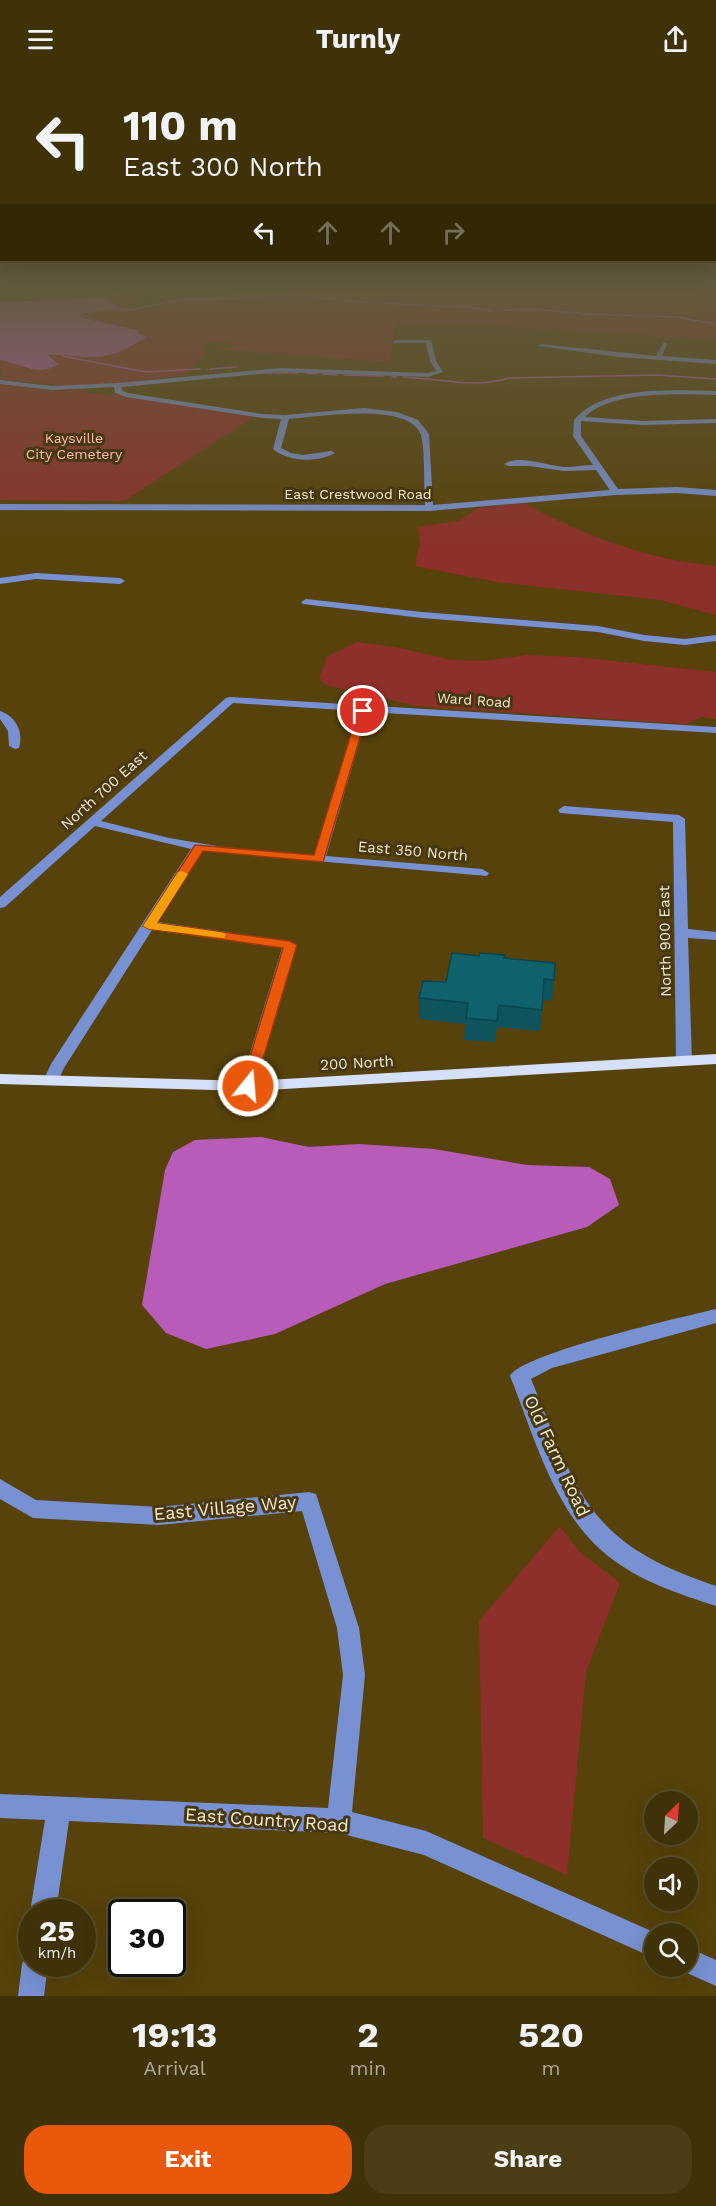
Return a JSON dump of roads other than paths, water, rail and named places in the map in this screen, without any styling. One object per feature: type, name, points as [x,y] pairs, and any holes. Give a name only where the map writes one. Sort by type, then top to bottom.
[{"type":"main road","name":"200 North","points":[[0,1079],[248,1086],[716,1059]]},
{"type":"street","points":[[0,382],[52,388],[118,385],[225,375]]},
{"type":"street","points":[[118,385],[118,391],[126,395],[262,416],[285,417],[364,410],[394,414],[415,422],[425,434],[429,508]]},
{"type":"street","points":[[616,492],[577,436],[575,428],[579,419],[588,410],[621,398],[658,393],[716,393]]},
{"type":"street","points":[[285,417],[285,430],[276,444],[277,449],[282,453],[305,458],[331,453]]},
{"type":"street","points":[[579,419],[644,423],[716,421]]},
{"type":"street","points":[[508,464],[529,464],[564,469],[599,467]]},
{"type":"street","name":"East Crestwood Road","points":[[0,507],[429,508],[616,492],[677,490],[716,493]]},
{"type":"street","points":[[0,581],[36,576],[69,576],[120,581]]},
{"type":"street","points":[[306,602],[422,615],[598,629],[644,638],[684,642],[716,638]]},
{"type":"street","name":"Ward Road","points":[[230,700],[716,730]]},
{"type":"street","name":"North 700 East","points":[[3,898],[230,700]]},
{"type":"street","points":[[319,859],[364,708]]},
{"type":"street","points":[[0,714],[9,719],[15,730],[15,746]]},
{"type":"street","name":"North 900 East","points":[[564,810],[679,819],[684,1061]]},
{"type":"street","name":"East 350 North","points":[[92,822],[169,842],[199,847],[482,873]]},
{"type":"street","points":[[51,1082],[56,1068],[199,847]]},
{"type":"street","points":[[149,926],[290,945],[248,1086]]},
{"type":"street","points":[[681,933],[716,936]]},
{"type":"street","name":"Old Farm Road","points":[[716,1316],[547,1362],[520,1376],[574,1502],[590,1525],[614,1548],[647,1569],[674,1583],[716,1596]]},
{"type":"street","name":"East Village Way","points":[[0,1488],[33,1509],[159,1516],[309,1501],[348,1628],[354,1676],[339,1821]]},
{"type":"street","name":"East Country Road","points":[[0,1806],[339,1821],[426,1843],[644,1941]]},
{"type":"street","points":[[45,1899],[59,1809]]},
{"type":"street","points":[[698,1965],[716,1973]]},
{"type":"street","points":[[31,1996],[34,1977]]},
{"type":"waterway","points":[[330,375],[337,375]]},
{"type":"waterway","points":[[344,375],[383,376]]},
{"type":"waterway","points":[[404,377],[470,383],[509,378],[657,375],[716,379]]},
{"type":"park label","name":"Kaysville City Cemetery","points":[[74,446]]}]
